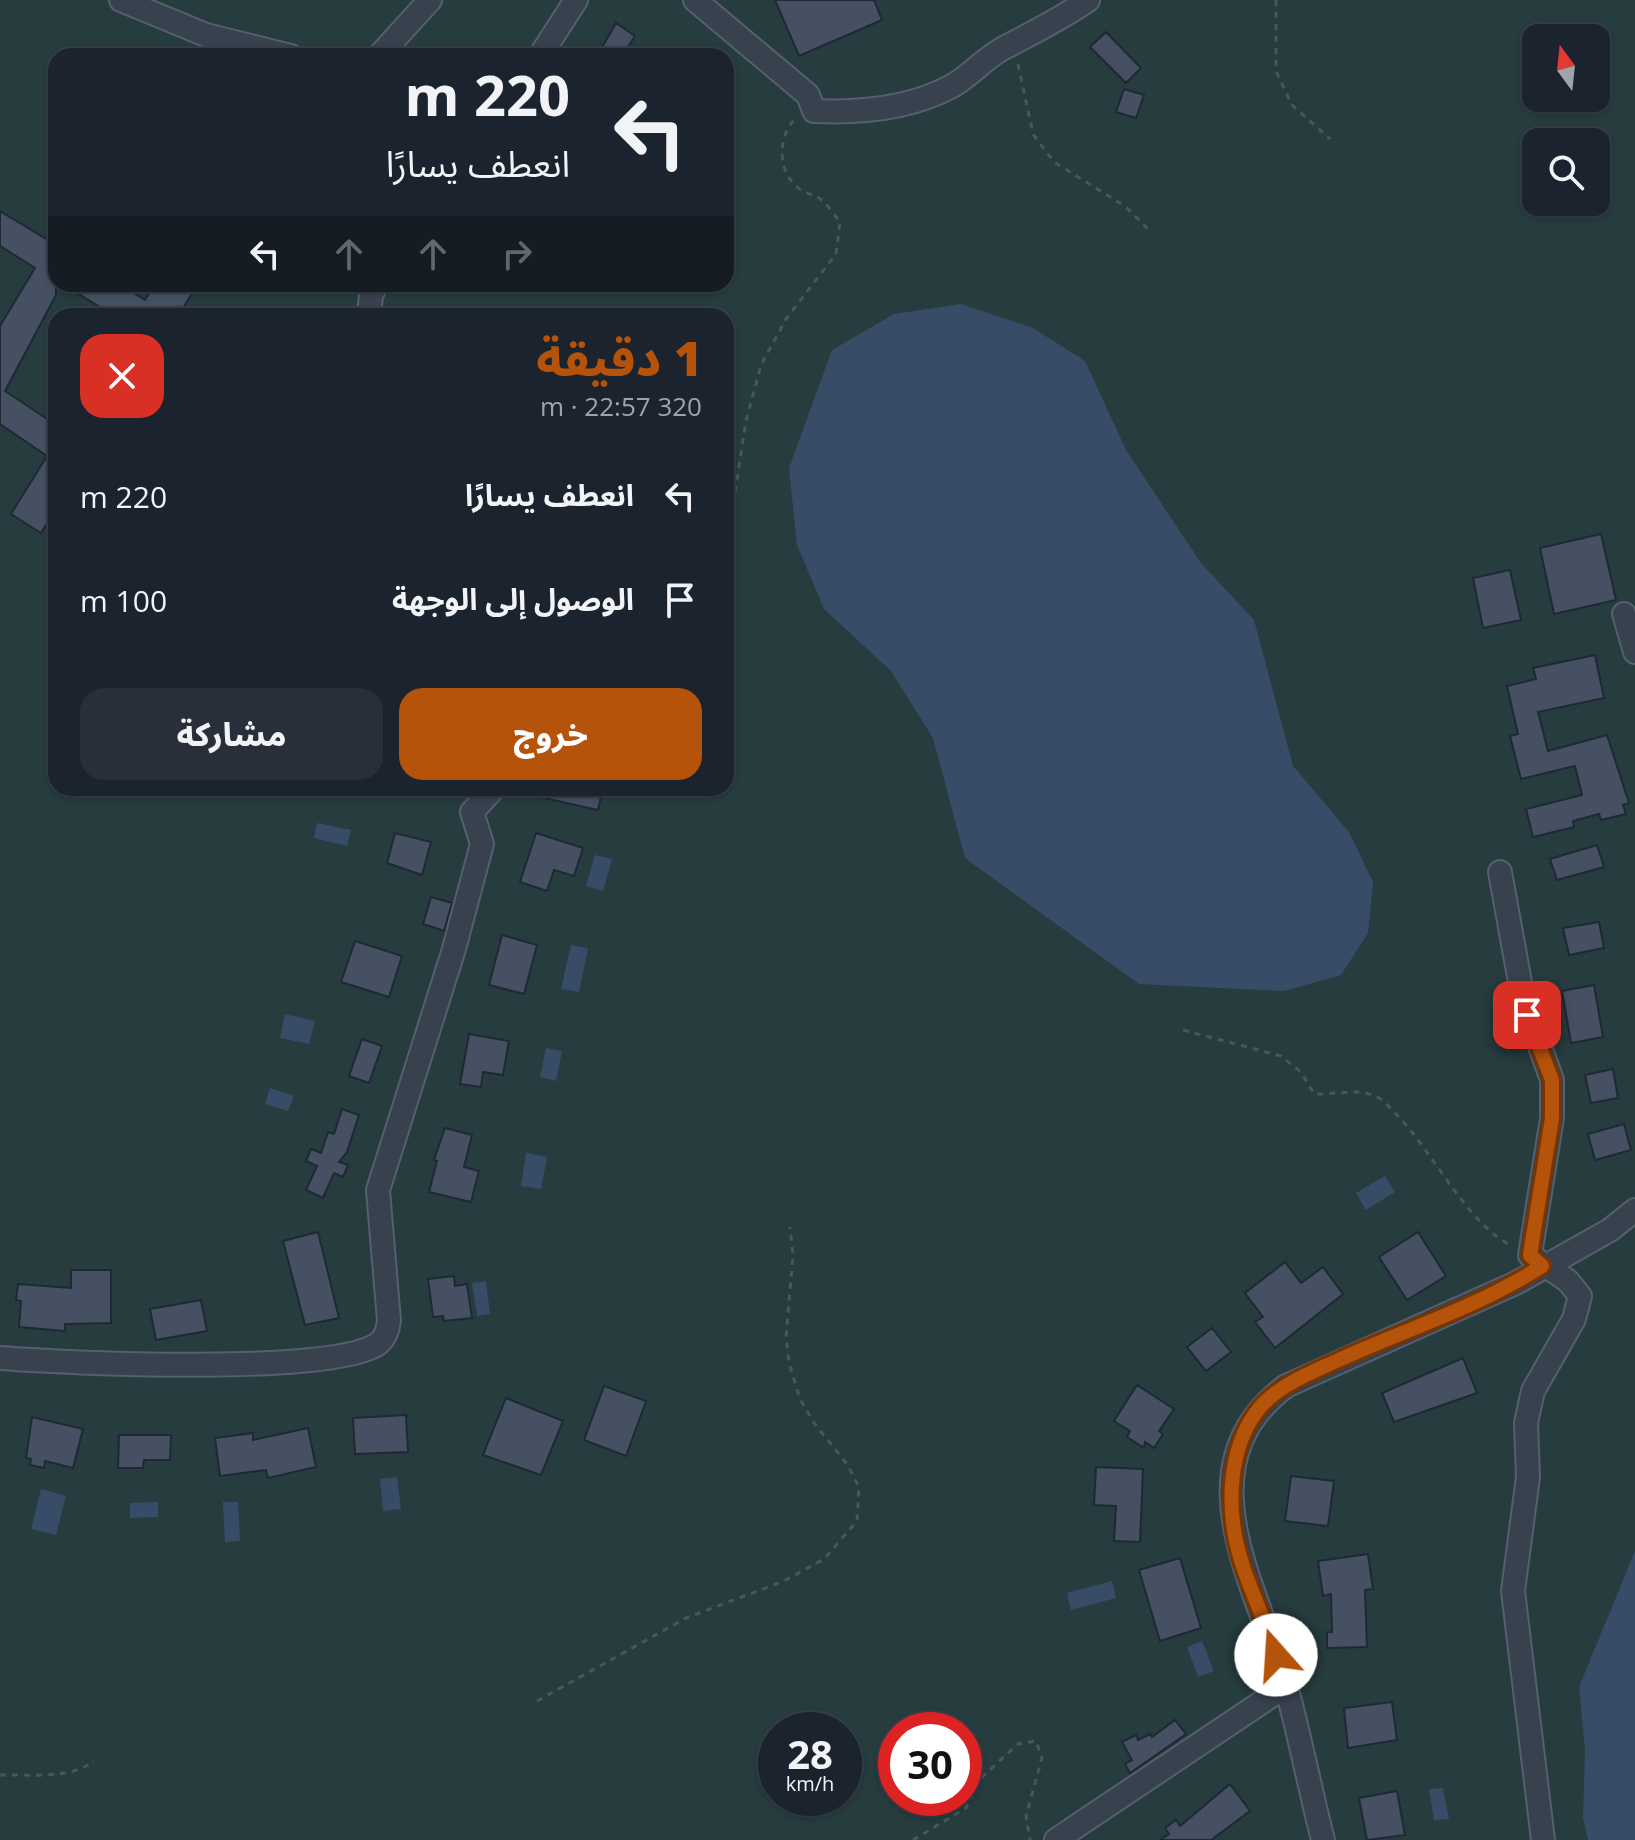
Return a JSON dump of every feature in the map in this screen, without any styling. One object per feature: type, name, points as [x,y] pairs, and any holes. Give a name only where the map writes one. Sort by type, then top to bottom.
[{"type":"street","points":[[121,0],[206,35],[259,48]]},
{"type":"street","points":[[386,48],[430,0]]},
{"type":"street","points":[[545,48],[576,0]]},
{"type":"street","points":[[695,0],[808,95],[814,111],[877,111],[951,86],[1002,49],[1016,44],[1088,0]]},
{"type":"street","points":[[1624,614],[1635,652]]},
{"type":"street","points":[[0,1358],[256,1363],[352,1353],[371,1348],[384,1338],[389,1321],[378,1190],[454,949],[482,844],[472,812],[487,796]]},
{"type":"street","points":[[1500,872],[1523,999],[1552,1080],[1552,1118],[1536,1261]]},
{"type":"street","points":[[1323,1840],[1286,1686],[1238,1549],[1233,1522],[1233,1477],[1241,1438],[1265,1402],[1286,1386],[1391,1337],[1471,1305],[1536,1261],[1610,1230],[1635,1210]]},
{"type":"street","points":[[1536,1261],[1568,1281],[1580,1296],[1574,1319],[1533,1391],[1528,1412],[1528,1477],[1513,1591],[1543,1840]]},
{"type":"street","points":[[1056,1840],[1286,1686]]},
{"type":"path","points":[[1276,0],[1276,71],[1292,105],[1330,139]]},
{"type":"path","points":[[1016,44],[1033,134],[1054,162],[1126,207],[1152,233]]},
{"type":"path","points":[[734,499],[746,421],[761,365],[786,319],[836,254],[840,222],[822,199],[803,191],[789,179],[781,153],[794,118],[814,111]]},
{"type":"path","points":[[1183,1030],[1281,1056],[1301,1072],[1314,1094],[1364,1093],[1379,1097],[1413,1131],[1458,1195],[1501,1241],[1536,1261]]},
{"type":"path","points":[[537,1701],[686,1618],[784,1581],[824,1559],[857,1521],[859,1487],[847,1464],[814,1423],[800,1399],[789,1363],[786,1337],[793,1255],[790,1227]]},
{"type":"path","points":[[913,1840],[966,1808],[980,1779],[1018,1744],[1036,1741],[1042,1758],[1026,1816],[1030,1840]]},
{"type":"path","points":[[0,1775],[58,1773],[84,1769],[94,1761]]},
{"type":"green space","points":[[0,0],[1635,0],[1635,1840],[0,1840]]},
{"type":"water","points":[[961,304],[1033,328],[1085,361],[1126,450],[1201,563],[1254,620],[1293,766],[1349,832],[1373,882],[1368,933],[1341,975],[1284,991],[1139,984],[965,858],[933,738],[891,671],[824,609],[797,545],[789,468],[832,350],[894,314]]},
{"type":"water","points":[[317,823],[351,830],[347,846],[314,838]]},
{"type":"water","points":[[595,855],[612,859],[603,891],[586,886]]},
{"type":"water","points":[[571,945],[588,948],[579,992],[561,989]]},
{"type":"water","points":[[285,1014],[315,1021],[309,1044],[280,1038]]},
{"type":"water","points":[[546,1048],[562,1051],[556,1081],[540,1077]]},
{"type":"water","points":[[270,1088],[294,1096],[288,1111],[265,1104]]},
{"type":"water","points":[[526,1153],[547,1157],[541,1189],[521,1186]]},
{"type":"water","points":[[1385,1176],[1395,1192],[1366,1210],[1356,1193]]},
{"type":"water","points":[[486,1281],[490,1314],[477,1316],[472,1283]]},
{"type":"water","points":[[397,1477],[401,1509],[383,1511],[380,1479]]},
{"type":"water","points":[[41,1489],[66,1496],[56,1535],[31,1529]]},
{"type":"water","points":[[158,1502],[158,1517],[130,1518],[130,1503]]},
{"type":"water","points":[[223,1502],[238,1502],[240,1541],[225,1542]]},
{"type":"water","points":[[1635,1551],[1635,1840],[1588,1840],[1583,1818],[1585,1749],[1579,1687]]},
{"type":"water","points":[[1112,1581],[1116,1598],[1071,1610],[1067,1593]]},
{"type":"water","points":[[1202,1641],[1214,1671],[1198,1677],[1187,1647]]},
{"type":"water","points":[[1443,1788],[1449,1819],[1434,1820],[1429,1789]]},
{"type":"building","points":[[775,0],[874,0],[882,20],[799,56]]},
{"type":"building","points":[[616,23],[635,36],[627,48],[602,48]]},
{"type":"building","points":[[1106,32],[1141,68],[1126,83],[1090,47]]},
{"type":"building","points":[[1124,89],[1144,95],[1136,118],[1116,112]]},
{"type":"building","points":[[0,211],[48,240],[48,292],[56,292],[5,391],[48,420],[48,522],[41,533],[11,514],[47,456],[0,424],[0,326],[35,268],[0,246]]},
{"type":"building","points":[[76,292],[132,292],[145,300],[150,292],[193,292],[183,308],[101,308]]},
{"type":"building","points":[[1601,534],[1616,600],[1554,614],[1540,548]]},
{"type":"building","points":[[1510,570],[1521,620],[1483,628],[1473,578]]},
{"type":"building","points":[[1595,655],[1604,698],[1538,712],[1548,751],[1607,735],[1629,803],[1623,805],[1626,814],[1601,820],[1599,814],[1573,821],[1574,827],[1533,837],[1526,809],[1582,795],[1575,766],[1521,779],[1510,736],[1518,734],[1507,686],[1536,679],[1533,668]]},
{"type":"building","points":[[535,796],[601,796],[598,810]]},
{"type":"building","points":[[395,833],[431,842],[422,875],[387,863]]},
{"type":"building","points":[[536,833],[583,848],[574,876],[554,870],[547,891],[520,882]]},
{"type":"building","points":[[1597,845],[1604,867],[1557,880],[1550,859]]},
{"type":"building","points":[[431,897],[452,903],[444,931],[423,924]]},
{"type":"building","points":[[1599,922],[1604,948],[1569,955],[1563,928]]},
{"type":"building","points":[[502,935],[537,945],[524,994],[489,985]]},
{"type":"building","points":[[355,941],[402,956],[389,997],[341,982]]},
{"type":"building","points":[[1594,985],[1603,1037],[1571,1043],[1562,991]]},
{"type":"building","points":[[469,1034],[509,1041],[503,1075],[483,1072],[481,1087],[460,1084]]},
{"type":"building","points":[[362,1039],[382,1046],[369,1083],[349,1076]]},
{"type":"building","points":[[1613,1069],[1618,1098],[1591,1103],[1585,1075]]},
{"type":"building","points":[[342,1109],[359,1115],[347,1152],[339,1162],[348,1165],[343,1177],[334,1173],[323,1198],[306,1190],[317,1166],[306,1161],[311,1149],[321,1153],[328,1132],[334,1134]]},
{"type":"building","points":[[1624,1124],[1631,1150],[1595,1160],[1588,1134]]},
{"type":"building","points":[[445,1128],[472,1135],[464,1167],[479,1171],[471,1202],[429,1192],[437,1161],[434,1160]]},
{"type":"building","points":[[318,1232],[339,1318],[305,1325],[283,1241]]},
{"type":"building","points":[[1418,1232],[1446,1276],[1407,1300],[1379,1257]]},
{"type":"building","points":[[1285,1262],[1301,1283],[1323,1267],[1343,1294],[1275,1348],[1255,1322],[1263,1317],[1245,1293]]},
{"type":"building","points":[[71,1270],[111,1270],[111,1323],[65,1324],[65,1331],[19,1327],[21,1301],[16,1300],[18,1284],[71,1288]]},
{"type":"building","points":[[454,1276],[455,1286],[467,1284],[472,1318],[444,1321],[443,1316],[433,1317],[428,1279]]},
{"type":"building","points":[[201,1300],[207,1331],[156,1340],[150,1309]]},
{"type":"building","points":[[1212,1328],[1231,1352],[1206,1371],[1187,1347]]},
{"type":"building","points":[[1463,1358],[1477,1393],[1394,1422],[1382,1393]]},
{"type":"building","points":[[1137,1385],[1174,1409],[1159,1431],[1163,1434],[1154,1448],[1145,1442],[1144,1448],[1127,1437],[1130,1431],[1114,1421]]},
{"type":"building","points":[[604,1386],[646,1401],[626,1456],[584,1440]]},
{"type":"building","points":[[506,1398],[563,1421],[541,1475],[483,1455]]},
{"type":"building","points":[[406,1415],[408,1452],[355,1454],[353,1418]]},
{"type":"building","points":[[32,1417],[83,1429],[73,1468],[45,1461],[44,1468],[30,1465],[31,1459],[26,1458]]},
{"type":"building","points":[[308,1428],[316,1467],[268,1478],[266,1470],[220,1476],[215,1438],[253,1433],[253,1440]]},
{"type":"building","points":[[119,1435],[171,1435],[170,1460],[144,1460],[143,1468],[118,1468]]},
{"type":"building","points":[[1096,1467],[1143,1469],[1140,1542],[1114,1541],[1116,1506],[1094,1505]]},
{"type":"building","points":[[1291,1476],[1334,1481],[1328,1526],[1285,1521]]},
{"type":"building","points":[[1368,1554],[1373,1589],[1365,1590],[1367,1647],[1327,1648],[1327,1632],[1332,1632],[1331,1594],[1323,1596],[1318,1561]]},
{"type":"building","points":[[1180,1558],[1201,1628],[1160,1641],[1139,1570]]},
{"type":"building","points":[[1392,1702],[1397,1740],[1348,1748],[1344,1708]]},
{"type":"building","points":[[1175,1720],[1186,1734],[1130,1773],[1125,1764],[1132,1760],[1122,1742],[1136,1735],[1138,1740],[1150,1734],[1152,1737]]},
{"type":"building","points":[[1230,1784],[1250,1811],[1211,1840],[1160,1840],[1169,1834],[1165,1828],[1176,1820],[1180,1826]]},
{"type":"building","points":[[1397,1791],[1405,1835],[1367,1840],[1359,1798]]},
{"type":"route","points":[[1276,1655],[1238,1549],[1233,1522],[1233,1477],[1241,1438],[1265,1402],[1286,1386],[1391,1337],[1471,1305],[1542,1266],[1530,1255],[1552,1118],[1552,1080],[1527,1015]]}]
